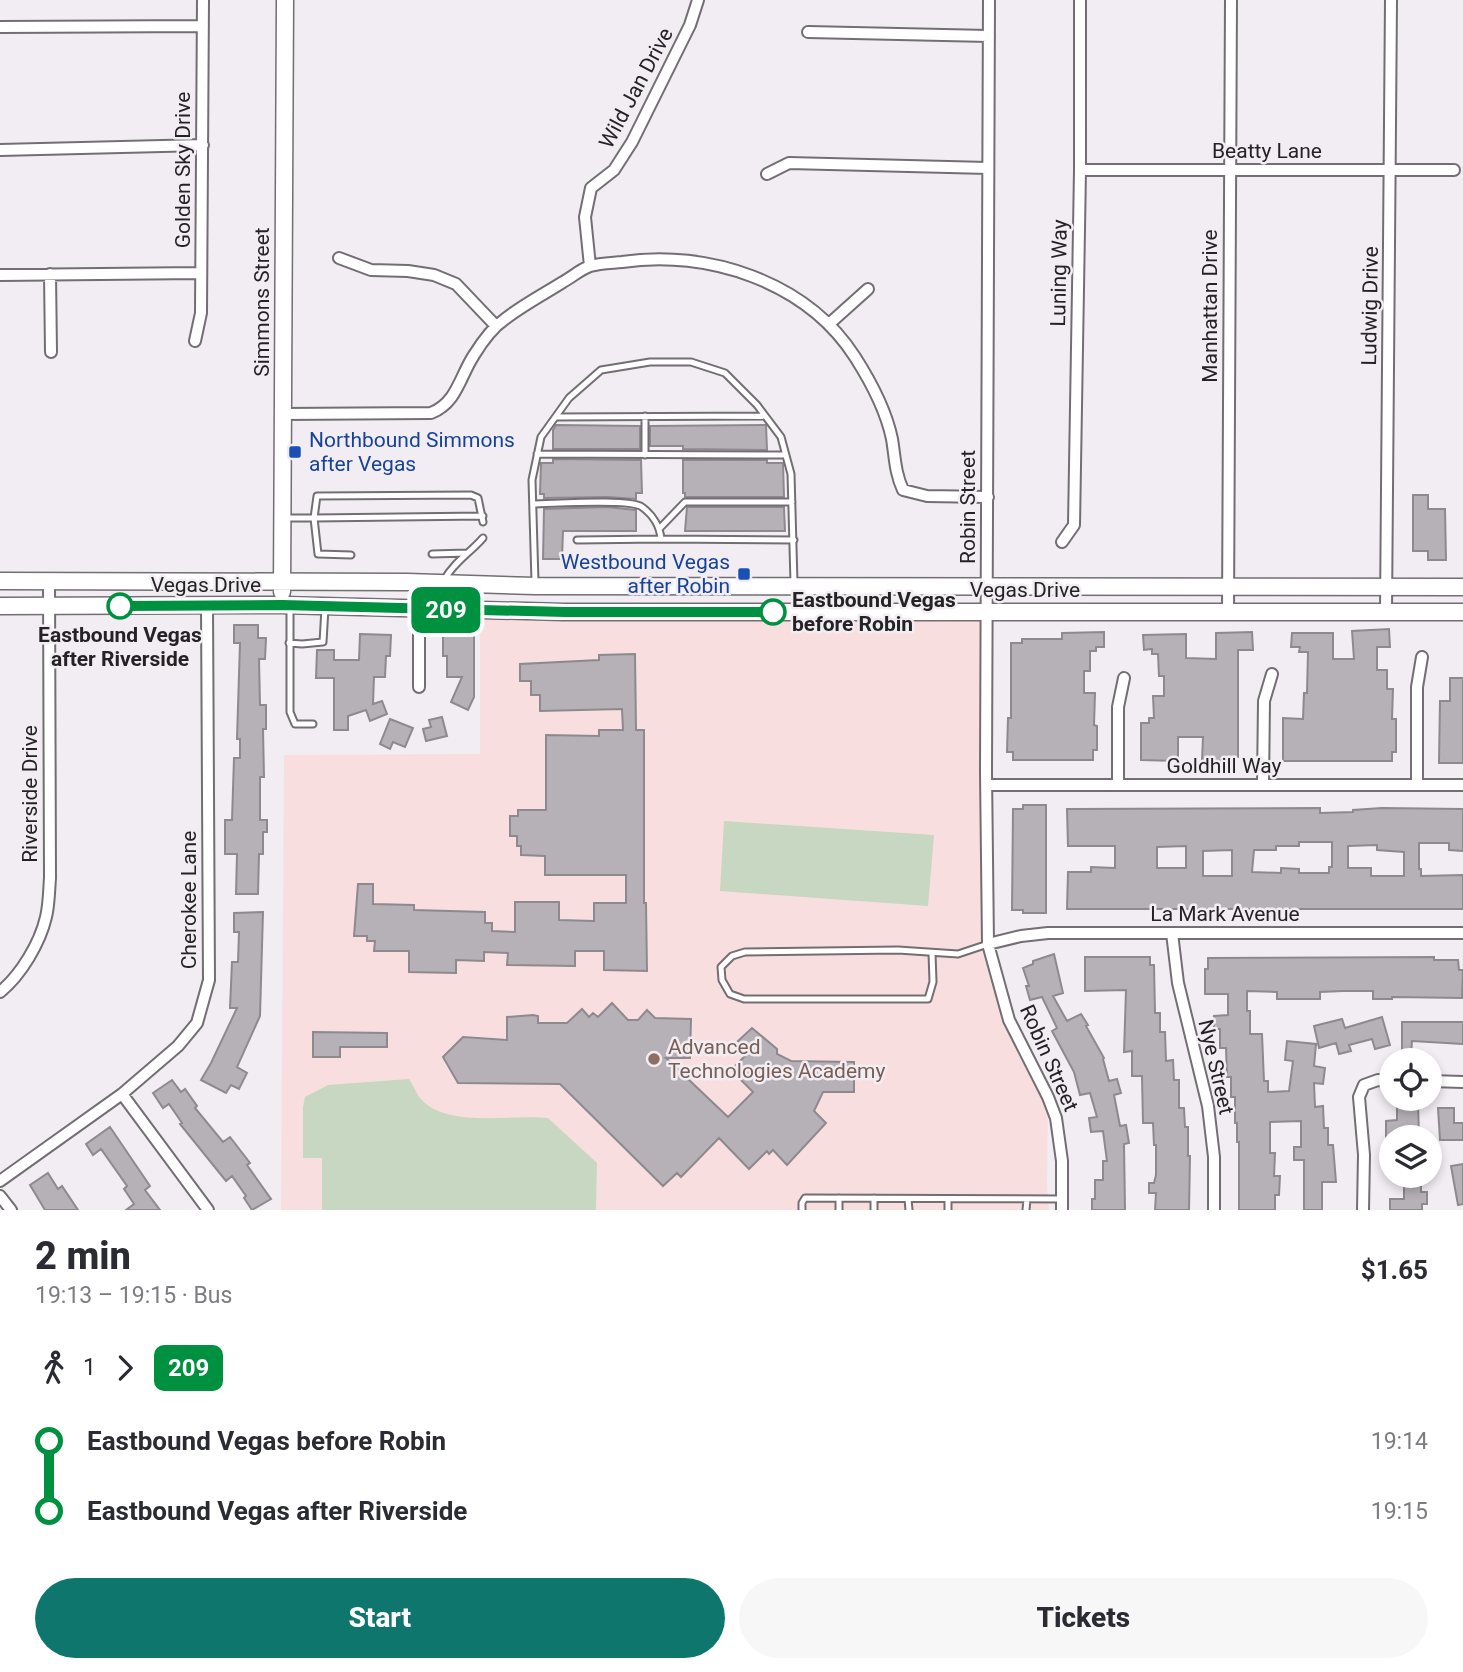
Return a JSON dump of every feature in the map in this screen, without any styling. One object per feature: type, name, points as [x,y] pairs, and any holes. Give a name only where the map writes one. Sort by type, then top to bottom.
[{"type":"main road","name":"Simmons Street","points":[[285,0],[282,581],[286,606]]},
{"type":"main road","name":"Vegas Drive","points":[[0,581],[282,581],[535,586],[1463,587]]},
{"type":"main road","points":[[673,585],[674,612]]},
{"type":"main road","name":"Vegas Drive","points":[[0,606],[286,606],[674,612],[1463,612]]},
{"type":"street","name":"Golden Sky Drive","points":[[195,341],[201,313],[203,0]]},
{"type":"street","name":"Wild Jan Drive","points":[[590,266],[585,217],[592,188],[614,170],[632,142],[690,25],[698,0]]},
{"type":"street","name":"Robin Street","points":[[989,0],[986,785],[988,944],[1009,1020],[1056,1118],[1062,1161],[1062,1205]]},
{"type":"street","name":"Luning Way","points":[[1062,542],[1074,525],[1080,0]]},
{"type":"street","name":"Manhattan Drive","points":[[1228,612],[1231,0]]},
{"type":"street","name":"Ludwig Drive","points":[[1387,612],[1391,0]]},
{"type":"street","points":[[0,27],[203,26]]},
{"type":"street","points":[[808,32],[989,36]]},
{"type":"street","points":[[0,150],[203,145]]},
{"type":"street","points":[[767,174],[789,163],[988,168]]},
{"type":"street","name":"Beatty Lane","points":[[1080,170],[1454,170]]},
{"type":"street","points":[[339,258],[371,270],[434,275],[456,284],[496,326]]},
{"type":"street","points":[[283,414],[431,412],[441,409],[451,400],[473,356],[496,326],[515,311],[590,266],[641,259],[701,261],[745,272],[794,297],[829,324],[854,355],[876,394],[892,437],[897,477],[903,490],[927,496],[988,497]]},
{"type":"street","points":[[0,275],[201,273]]},
{"type":"street","points":[[50,274],[51,352]]},
{"type":"street","points":[[829,324],[867,289]]},
{"type":"street","name":"Riverside Drive","points":[[0,992],[34,949],[46,917],[50,878],[49,581]]},
{"type":"street","name":"Cherokee Lane","points":[[0,1181],[122,1094],[178,1046],[197,1023],[209,980],[207,606]]},
{"type":"street","points":[[419,610],[419,687]]},
{"type":"street","points":[[1417,785],[1417,687],[1422,657]]},
{"type":"street","points":[[1264,785],[1264,701],[1272,674]]},
{"type":"street","points":[[1118,785],[1118,707],[1124,678]]},
{"type":"street","name":"Goldhill Way","points":[[986,785],[1463,785]]},
{"type":"street","name":"La Mark Avenue","points":[[988,944],[1048,933],[1463,933]]},
{"type":"street","name":"Nye Street","points":[[1172,933],[1178,983],[1208,1106],[1214,1157],[1214,1210]]},
{"type":"street","points":[[1363,1210],[1364,1155],[1359,1097],[1364,1085],[1379,1080]]},
{"type":"street","points":[[1442,1081],[1463,1082]]},
{"type":"street","points":[[122,1094],[208,1210]]},
{"type":"street","points":[[0,1196],[11,1210]]},
{"type":"lane","points":[[535,586],[532,480],[541,437],[569,398],[601,370],[650,362],[691,362],[725,373],[781,437],[791,474],[794,585]]},
{"type":"lane","points":[[645,416],[645,455]]},
{"type":"lane","points":[[556,417],[765,416]]},
{"type":"lane","points":[[537,454],[786,455]]},
{"type":"lane","points":[[282,519],[314,518],[483,519],[478,498],[471,495],[317,496],[314,518],[318,554],[351,555]]},
{"type":"lane","points":[[660,528],[685,502],[792,502]]},
{"type":"lane","points":[[533,504],[624,503],[641,506],[660,528],[661,539]]},
{"type":"lane","points":[[443,583],[451,567],[470,553],[483,538]]},
{"type":"lane","points":[[577,540],[794,540]]},
{"type":"lane","points":[[432,554],[470,553]]},
{"type":"lane","points":[[286,606],[290,712],[295,724],[313,724]]},
{"type":"lane","points":[[289,643],[323,642],[324,608]]},
{"type":"lane","points":[[932,953],[933,982],[928,999],[744,999],[730,994],[722,981],[721,967],[732,956],[745,952],[898,950],[958,954],[988,944]]},
{"type":"lane","points":[[802,1210],[805,1198],[1027,1199],[1062,1205]]},
{"type":"lane","points":[[839,1198],[839,1210]]},
{"type":"lane","points":[[874,1198],[874,1210]]},
{"type":"lane","points":[[908,1199],[909,1210]]},
{"type":"lane","points":[[948,1199],[948,1210]]},
{"type":"lane","points":[[1026,1210],[1027,1199]]},
{"type":"shaded area","points":[[480,611],[987,611],[988,944],[996,980],[1048,1097],[1049,1210],[281,1210],[284,755],[480,754]]},
{"type":"green space","points":[[724,821],[934,835],[928,906],[720,891]]},
{"type":"green space","points":[[409,1079],[420,1098],[431,1108],[446,1114],[480,1118],[548,1118],[597,1163],[596,1210],[322,1210],[322,1158],[303,1158],[305,1097],[328,1085]]},
{"type":"building","points":[[556,425],[640,426],[640,449],[553,449],[553,430]]},
{"type":"building","points":[[766,425],[767,450],[650,446],[650,426]]},
{"type":"building","points":[[553,459],[641,460],[642,493],[636,493],[636,499],[544,498],[544,494],[540,494],[541,463],[553,463]]},
{"type":"building","points":[[683,460],[767,460],[767,463],[783,463],[784,497],[685,497]]},
{"type":"building","points":[[1413,495],[1428,495],[1428,509],[1445,509],[1446,560],[1428,560],[1428,551],[1413,551]]},
{"type":"building","points":[[607,507],[636,510],[636,531],[563,531],[562,559],[543,559],[544,509]]},
{"type":"building","points":[[687,507],[784,507],[785,531],[685,531]]},
{"type":"building","points":[[234,625],[258,625],[258,638],[266,638],[265,659],[259,659],[260,705],[266,705],[266,729],[263,729],[264,777],[260,777],[260,820],[267,820],[267,832],[263,832],[263,854],[259,854],[258,894],[236,894],[237,854],[225,854],[225,820],[232,820],[234,758],[240,758],[240,739],[237,739],[240,643],[234,643]]},
{"type":"building","points":[[1389,629],[1390,647],[1377,647],[1377,670],[1387,670],[1387,689],[1393,689],[1392,719],[1396,719],[1396,752],[1392,752],[1392,761],[1283,761],[1283,718],[1303,719],[1304,693],[1307,693],[1308,652],[1299,652],[1300,647],[1291,647],[1292,633],[1333,633],[1333,659],[1354,659],[1352,631]]},
{"type":"building","points":[[1104,632],[1104,647],[1096,647],[1096,651],[1090,651],[1090,671],[1084,671],[1084,693],[1095,693],[1094,725],[1097,726],[1097,750],[1093,750],[1093,760],[1013,760],[1013,752],[1007,752],[1008,718],[1011,718],[1011,643],[1022,643],[1022,639],[1062,639],[1062,633]]},
{"type":"building","points":[[1252,632],[1253,650],[1238,650],[1238,757],[1227,757],[1227,761],[1202,760],[1203,737],[1178,737],[1178,761],[1141,760],[1141,723],[1149,723],[1149,718],[1154,718],[1153,696],[1164,696],[1164,676],[1159,676],[1158,654],[1152,654],[1152,649],[1144,650],[1143,635],[1186,634],[1186,658],[1216,659],[1216,633]]},
{"type":"building","points":[[360,634],[391,635],[385,677],[374,677],[373,704],[382,701],[387,714],[370,721],[366,710],[348,716],[348,730],[334,730],[334,678],[316,678],[317,650],[334,650],[334,660],[359,660]]},
{"type":"building","points":[[443,635],[474,635],[474,697],[468,710],[451,702],[462,677],[447,677]]},
{"type":"building","points":[[635,654],[636,730],[644,730],[644,903],[647,971],[604,970],[604,951],[575,951],[575,966],[507,965],[508,953],[484,952],[484,961],[456,960],[456,973],[409,972],[409,951],[374,951],[375,941],[367,941],[367,936],[354,936],[358,884],[373,884],[373,904],[414,905],[414,910],[485,912],[485,923],[492,923],[492,931],[515,932],[515,902],[559,902],[559,920],[594,921],[594,903],[626,903],[626,875],[545,875],[545,856],[521,855],[517,836],[510,836],[510,816],[518,816],[518,810],[546,810],[546,735],[599,736],[599,730],[623,730],[622,709],[540,711],[540,695],[531,695],[531,681],[520,681],[520,664],[599,660],[599,655]]},
{"type":"building","points":[[1450,678],[1463,678],[1463,763],[1439,763],[1440,701],[1450,701]]},
{"type":"building","points":[[442,717],[447,736],[426,741],[423,729],[431,727],[429,720]]},
{"type":"building","points":[[390,719],[413,728],[405,747],[393,742],[390,749],[380,744]]},
{"type":"building","points":[[1023,805],[1046,805],[1046,913],[1012,910],[1013,809],[1023,809]]},
{"type":"building","points":[[1320,808],[1320,813],[1382,808],[1463,809],[1463,851],[1449,850],[1449,843],[1419,843],[1419,869],[1421,876],[1463,875],[1463,909],[1067,909],[1068,872],[1091,872],[1091,867],[1115,868],[1115,846],[1068,846],[1067,809]],"holes":[[[1299,842],[1332,842],[1332,867],[1329,867],[1329,873],[1299,873],[1299,869],[1281,868],[1281,873],[1252,872],[1254,850],[1299,846]],[[1377,845],[1377,850],[1404,852],[1404,876],[1371,876],[1371,868],[1348,868],[1348,846]],[[1186,846],[1186,868],[1157,868],[1157,847]],[[1232,850],[1232,876],[1203,876],[1203,851]]]},
{"type":"building","points":[[263,912],[260,1016],[237,1067],[247,1073],[239,1089],[231,1085],[226,1093],[201,1080],[237,1008],[230,1008],[232,962],[238,962],[239,932],[234,932],[234,913]]},
{"type":"building","points":[[1054,954],[1063,993],[1053,996],[1067,1021],[1081,1014],[1104,1058],[1109,1081],[1117,1079],[1121,1093],[1114,1095],[1120,1126],[1126,1125],[1129,1143],[1124,1144],[1125,1210],[1092,1210],[1095,1180],[1103,1180],[1103,1161],[1107,1161],[1103,1131],[1091,1132],[1089,1118],[1097,1117],[1090,1093],[1080,1095],[1074,1072],[1052,1031],[1057,1028],[1042,997],[1030,1000],[1026,986],[1029,986],[1023,968],[1033,964],[1033,961]]},
{"type":"building","points":[[1085,957],[1150,957],[1150,965],[1154,965],[1155,1013],[1160,1013],[1160,1032],[1165,1032],[1166,1061],[1173,1060],[1174,1080],[1179,1080],[1179,1108],[1184,1108],[1185,1127],[1188,1127],[1189,1210],[1155,1210],[1156,1193],[1149,1193],[1149,1183],[1154,1183],[1156,1175],[1153,1123],[1143,1123],[1142,1076],[1132,1076],[1132,1051],[1124,1052],[1126,990],[1085,991]]},
{"type":"building","points":[[1434,957],[1434,960],[1458,960],[1459,970],[1463,970],[1462,998],[1373,999],[1373,991],[1343,991],[1320,992],[1320,999],[1277,999],[1277,992],[1247,991],[1250,1034],[1262,1034],[1264,1081],[1268,1081],[1268,1092],[1289,1091],[1293,1061],[1285,1060],[1287,1041],[1316,1044],[1314,1066],[1325,1068],[1323,1084],[1314,1083],[1315,1107],[1323,1106],[1324,1128],[1328,1128],[1328,1145],[1333,1145],[1336,1182],[1322,1182],[1322,1210],[1304,1210],[1304,1160],[1294,1160],[1294,1147],[1301,1147],[1301,1121],[1270,1122],[1270,1153],[1275,1153],[1274,1176],[1280,1176],[1279,1195],[1275,1195],[1275,1210],[1239,1210],[1239,1142],[1235,1123],[1235,1097],[1231,1097],[1231,1077],[1227,1077],[1226,1048],[1220,1048],[1220,1029],[1214,1029],[1214,1016],[1228,1015],[1228,994],[1205,994],[1208,958]]},
{"type":"building","points":[[612,1003],[628,1020],[638,1020],[647,1010],[655,1018],[691,1019],[690,1058],[666,1058],[728,1117],[753,1092],[731,1070],[749,1052],[738,1041],[752,1028],[777,1049],[777,1054],[791,1061],[854,1062],[854,1092],[823,1092],[814,1111],[826,1123],[787,1165],[773,1150],[769,1154],[767,1151],[749,1169],[719,1138],[681,1177],[677,1173],[663,1186],[560,1084],[458,1083],[443,1057],[463,1037],[507,1040],[507,1017],[533,1015],[538,1016],[538,1023],[567,1023],[582,1009],[589,1017],[593,1013],[598,1017]]},
{"type":"building","points":[[1382,1017],[1390,1045],[1375,1049],[1372,1039],[1349,1045],[1351,1051],[1339,1054],[1336,1043],[1319,1048],[1314,1026],[1342,1019],[1345,1028]]},
{"type":"building","points":[[1402,1022],[1463,1022],[1463,1044],[1412,1041],[1412,1048],[1402,1048]]},
{"type":"building","points":[[313,1032],[387,1033],[387,1047],[340,1047],[340,1057],[313,1057]]},
{"type":"building","points":[[172,1080],[181,1092],[185,1089],[197,1106],[195,1108],[223,1142],[230,1137],[250,1163],[247,1165],[271,1199],[252,1210],[232,1176],[226,1181],[180,1124],[182,1123],[169,1104],[163,1108],[153,1093]]},
{"type":"building","points":[[1442,1108],[1454,1108],[1454,1123],[1463,1123],[1463,1140],[1442,1140],[1442,1125],[1439,1125],[1438,1111],[1442,1111]]},
{"type":"building","points":[[1397,1111],[1418,1111],[1419,1125],[1386,1125],[1386,1121],[1397,1120]]},
{"type":"building","points":[[110,1127],[150,1186],[145,1190],[160,1210],[126,1210],[134,1204],[124,1189],[127,1186],[101,1149],[93,1155],[86,1144]]},
{"type":"building","points":[[1463,1164],[1463,1204],[1458,1205],[1451,1166]]},
{"type":"building","points":[[48,1173],[58,1189],[62,1186],[78,1210],[45,1210],[30,1185]]},
{"type":"building","points":[[1404,1188],[1421,1188],[1421,1192],[1427,1192],[1427,1204],[1422,1204],[1422,1210],[1390,1210],[1390,1199],[1404,1199]]},
{"type":"bus line","name":"209","points":[[120,606],[282,605],[480,611],[773,612]]},
{"type":"place","name":"Northbound Simmons after Vegas","points":[[295,452]]},
{"type":"place","name":"Westbound Vegas after Robin","points":[[744,574]]},
{"type":"place","name":"Eastbound Vegas after Riverside","points":[[120,606]]},
{"type":"place","name":"Eastbound Vegas before Robin","points":[[773,612]]},
{"type":"place","name":"Advanced Technologies Academy","points":[[654,1059]]}]
